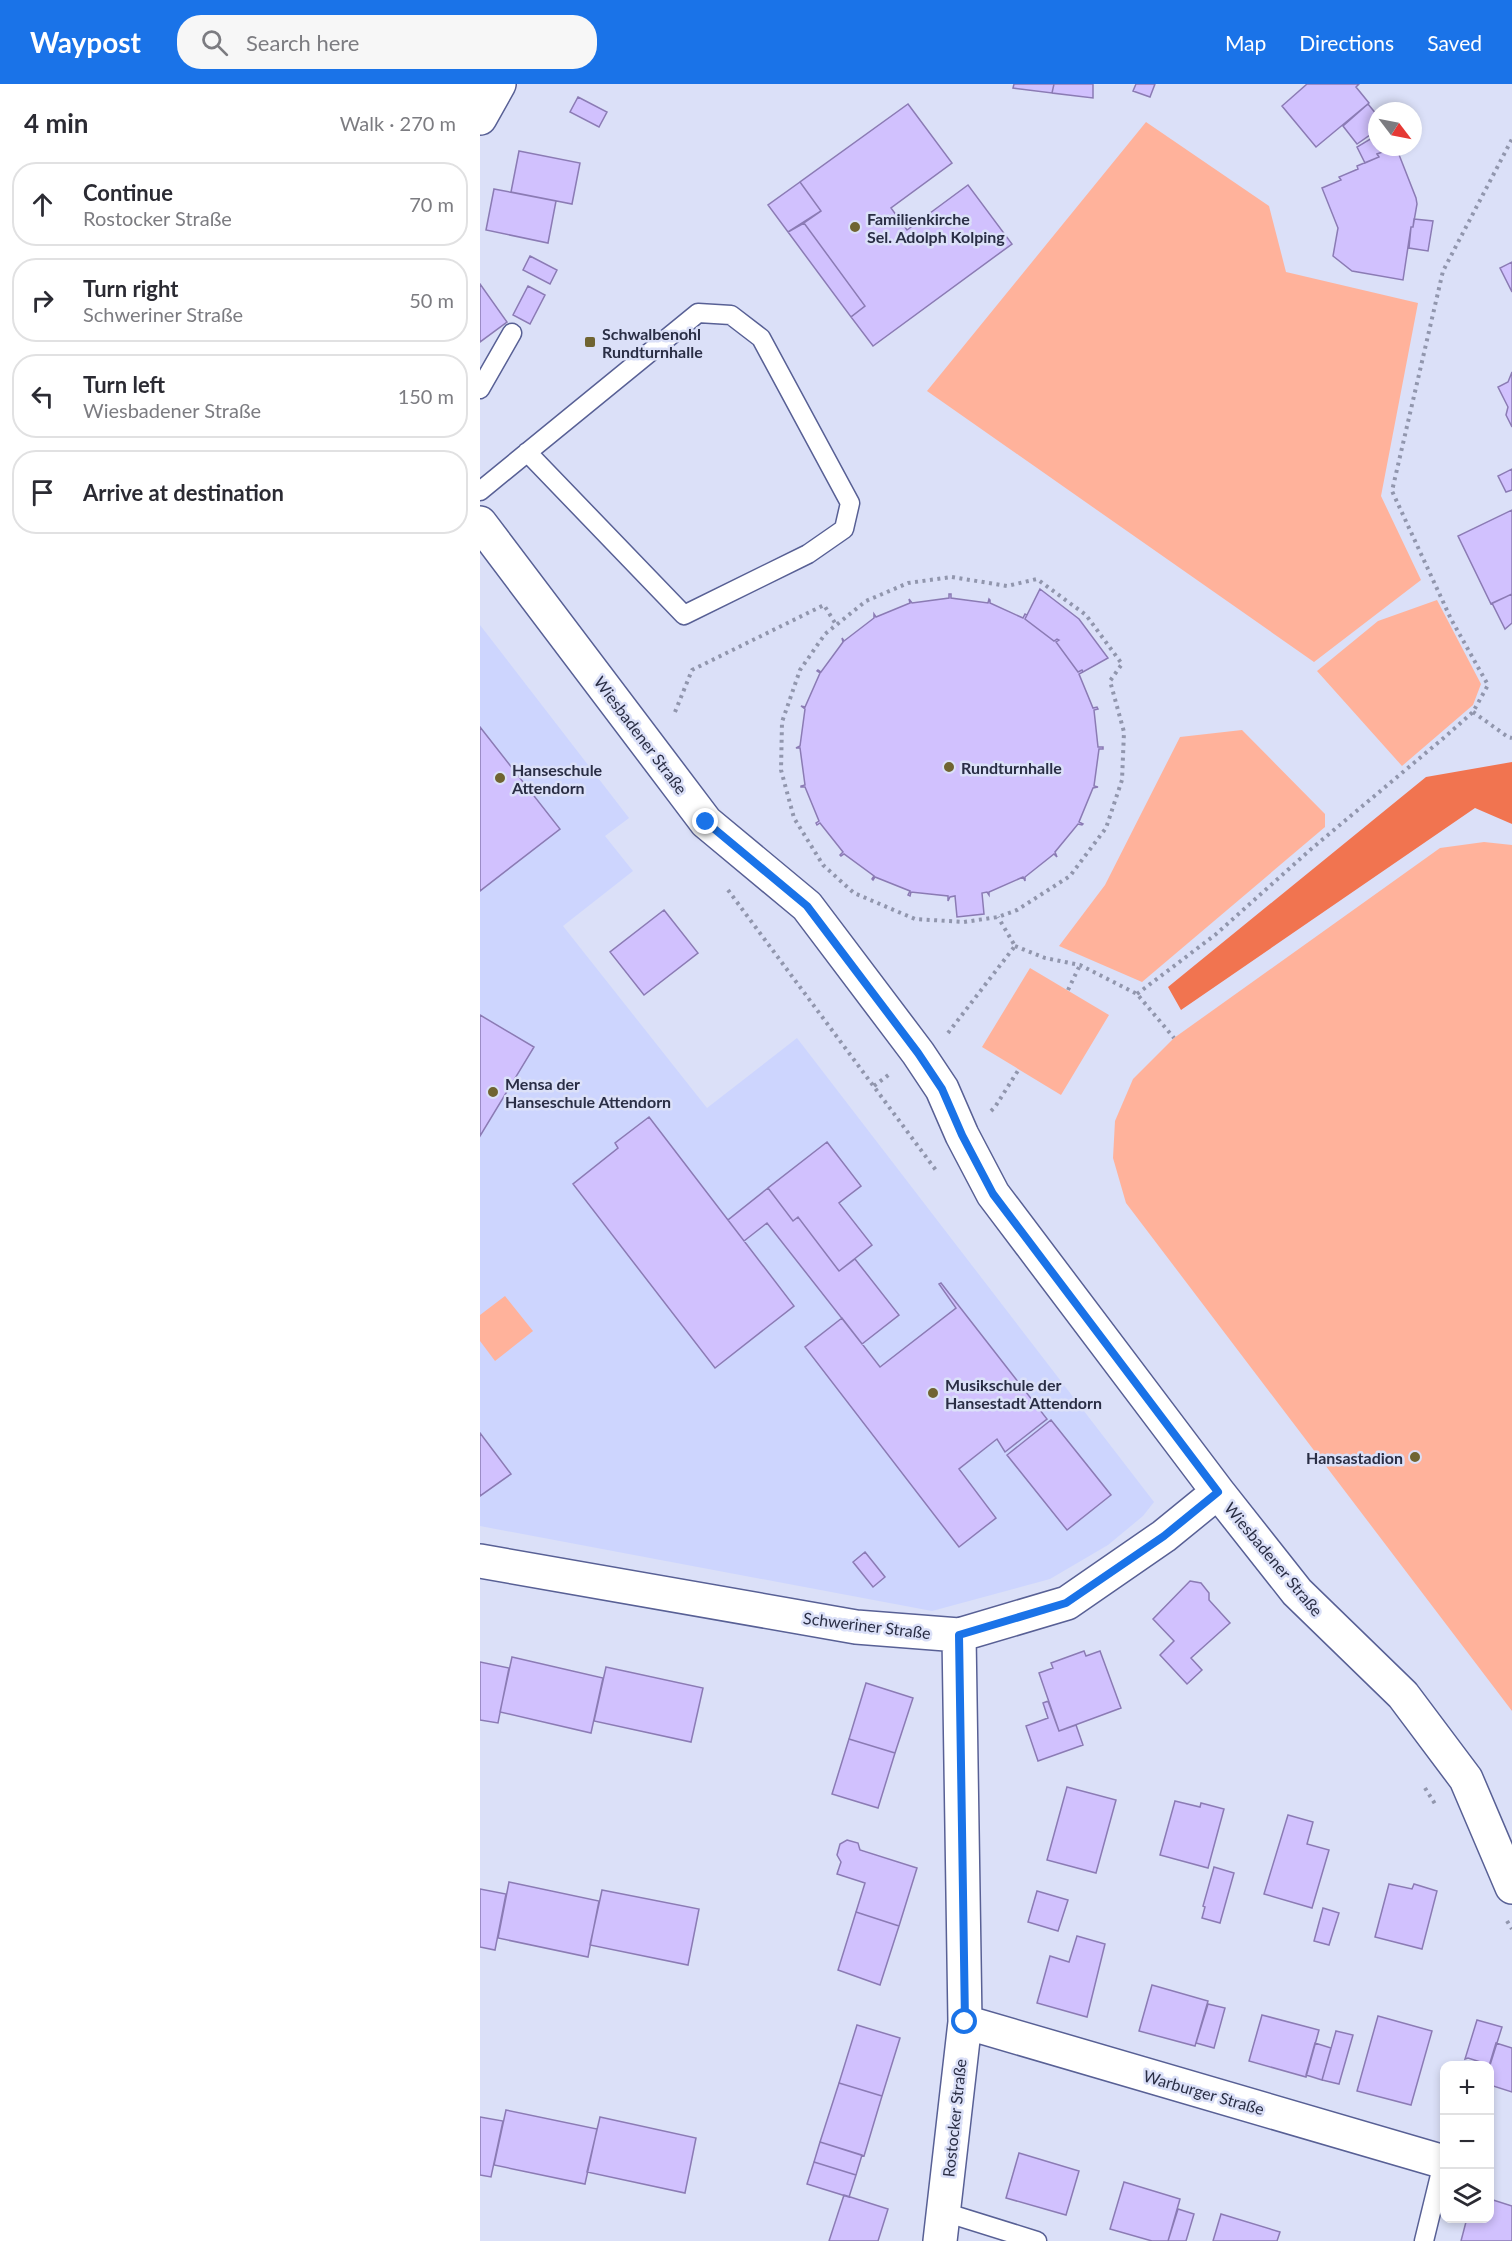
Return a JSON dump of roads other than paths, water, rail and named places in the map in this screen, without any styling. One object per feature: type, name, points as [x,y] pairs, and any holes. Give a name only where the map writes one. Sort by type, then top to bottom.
[{"type":"street","points":[[480,118],[499,84]]},
{"type":"street","name":"Wiesbadener Straße","points":[[480,523],[706,822],[807,906],[918,1053],[942,1089],[962,1135],[993,1194],[1218,1492],[1297,1592],[1403,1695],[1466,1779],[1512,1887]]},
{"type":"street","name":"Schweriner Straße","points":[[480,1561],[856,1627],[959,1635],[1066,1603],[1164,1536],[1218,1492]]},
{"type":"street","name":"Rostocker Straße","points":[[942,2227],[965,2022],[959,1635]]},
{"type":"street","name":"Warburger Straße","points":[[965,2022],[1440,2159]]},
{"type":"lane","points":[[480,491],[527,452],[698,313],[731,315],[760,338],[850,503],[844,529],[808,554],[684,615],[527,452]]},
{"type":"lane","points":[[480,389],[512,333]]},
{"type":"lane","name":"Warburger Straße","points":[[1424,2241],[1442,2169]]},
{"type":"lane","points":[[942,2227],[1037,2241]]},
{"type":"place","name":"Familienkirche Sel. Adolph Kolping","points":[[855,227]]},
{"type":"place","name":"Schwalbenohl Rundturnhalle","points":[[590,342]]},
{"type":"place","name":"Rundturnhalle","points":[[949,767]]},
{"type":"place","name":"Hanseschule Attendorn","points":[[500,778]]},
{"type":"place","name":"Mensa der Hanseschule Attendorn","points":[[493,1092]]},
{"type":"place","name":"Musikschule der Hansestadt Attendorn","points":[[933,1393]]},
{"type":"place","name":"Hansastadion","points":[[1415,1457]]}]
